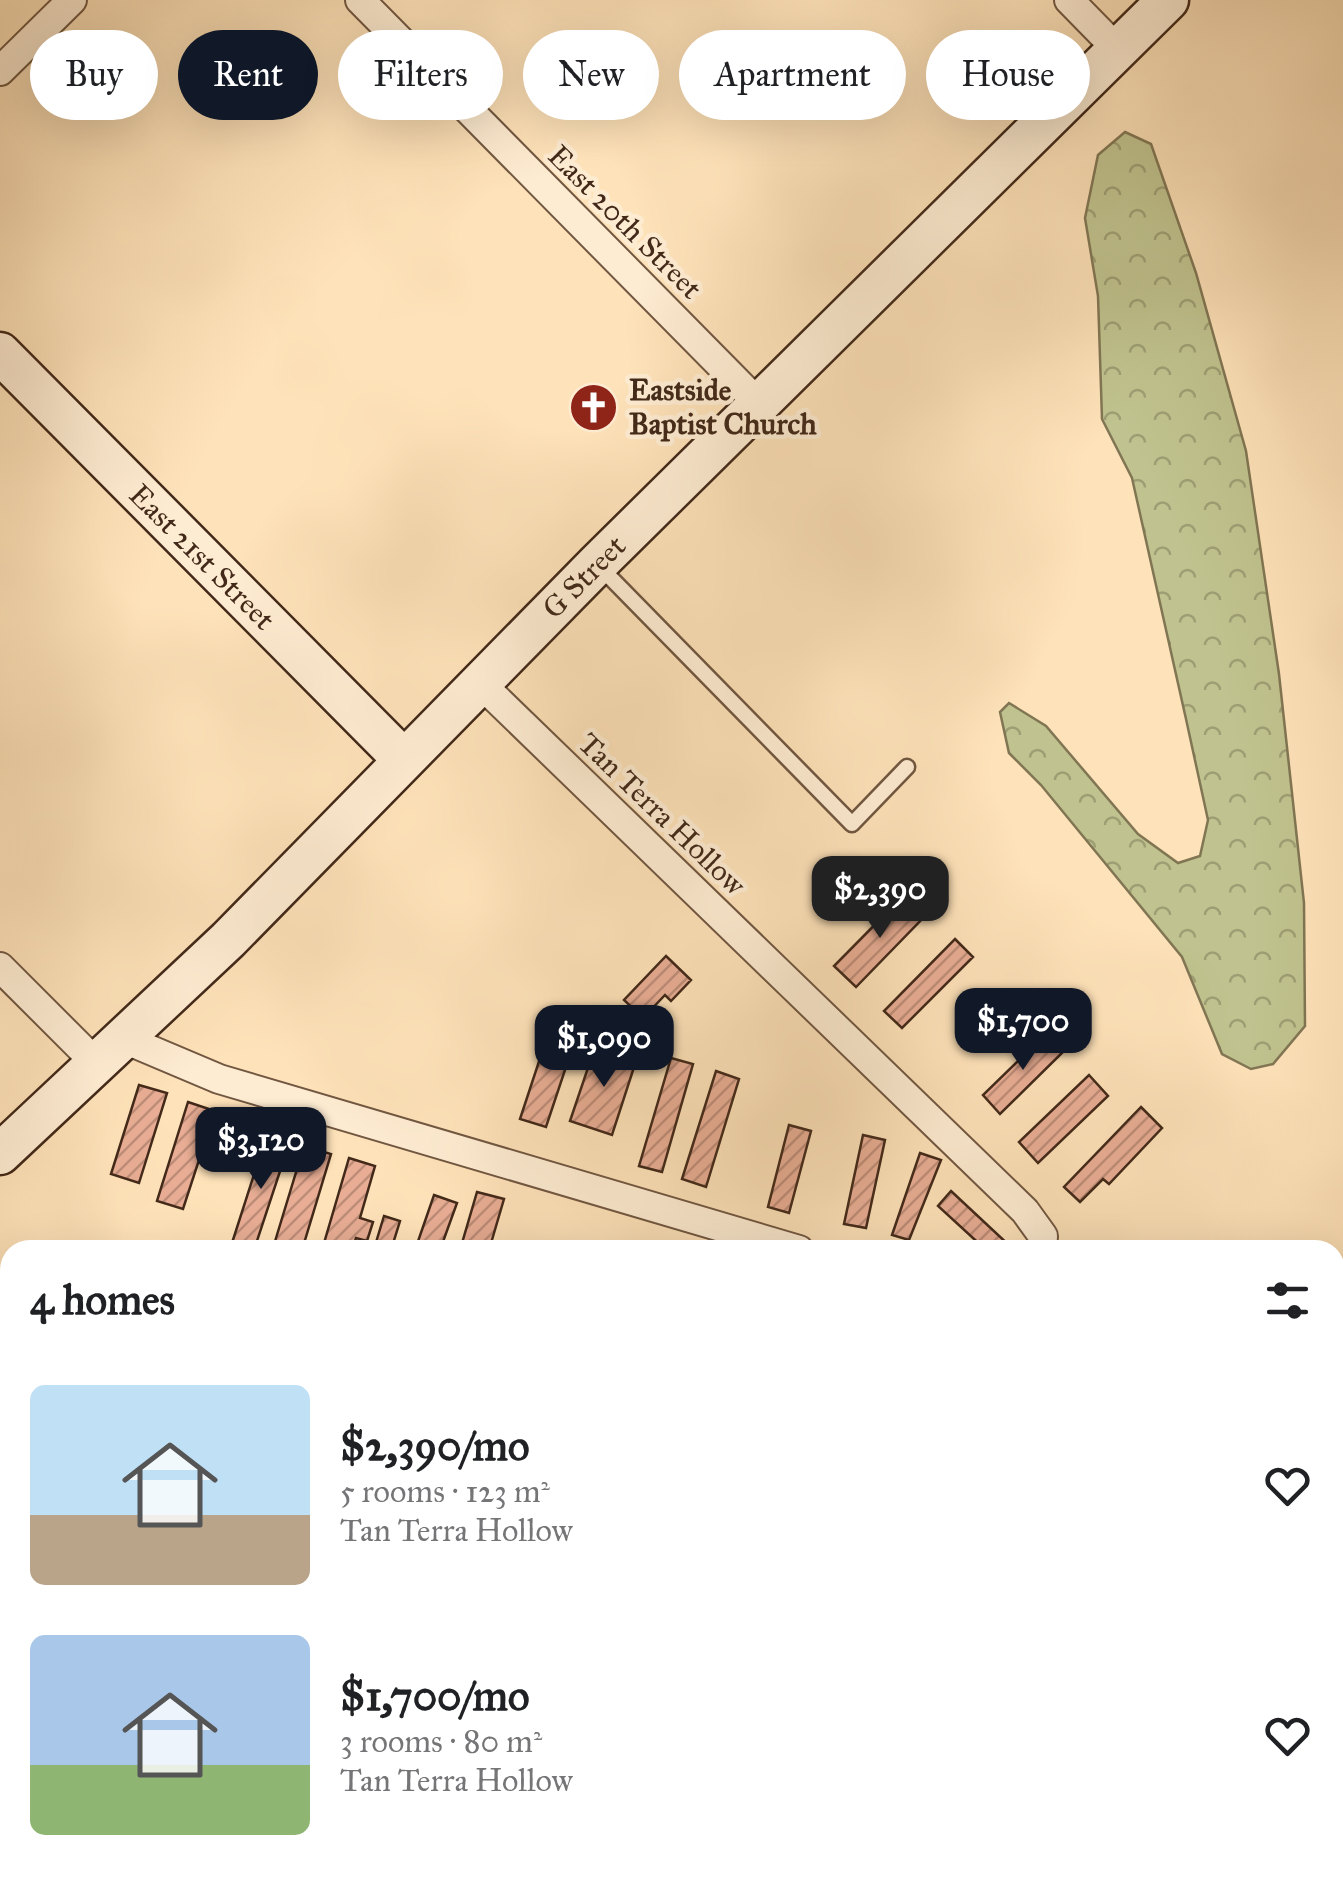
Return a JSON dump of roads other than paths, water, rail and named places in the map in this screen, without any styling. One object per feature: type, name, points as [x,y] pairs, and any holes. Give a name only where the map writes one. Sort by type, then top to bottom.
[{"type":"main road","name":"G Street","points":[[0,1154],[228,940],[596,564],[1168,0]]},
{"type":"main road","name":"East 21st Street","points":[[0,353],[404,760]]},
{"type":"street","points":[[0,71],[72,0]]},
{"type":"street","name":"East 20th Street","points":[[360,0],[760,405]]},
{"type":"street","points":[[1069,0],[1118,49]]},
{"type":"street","name":"Tan Terra Hollow","points":[[480,683],[1025,1211],[1043,1240]]},
{"type":"street","points":[[0,967],[109,1051],[218,1079],[765,1240]]},
{"type":"lane","points":[[596,564],[852,824],[907,767]]},
{"type":"place","name":"Eastside Baptist Church","points":[[594,407]]}]
